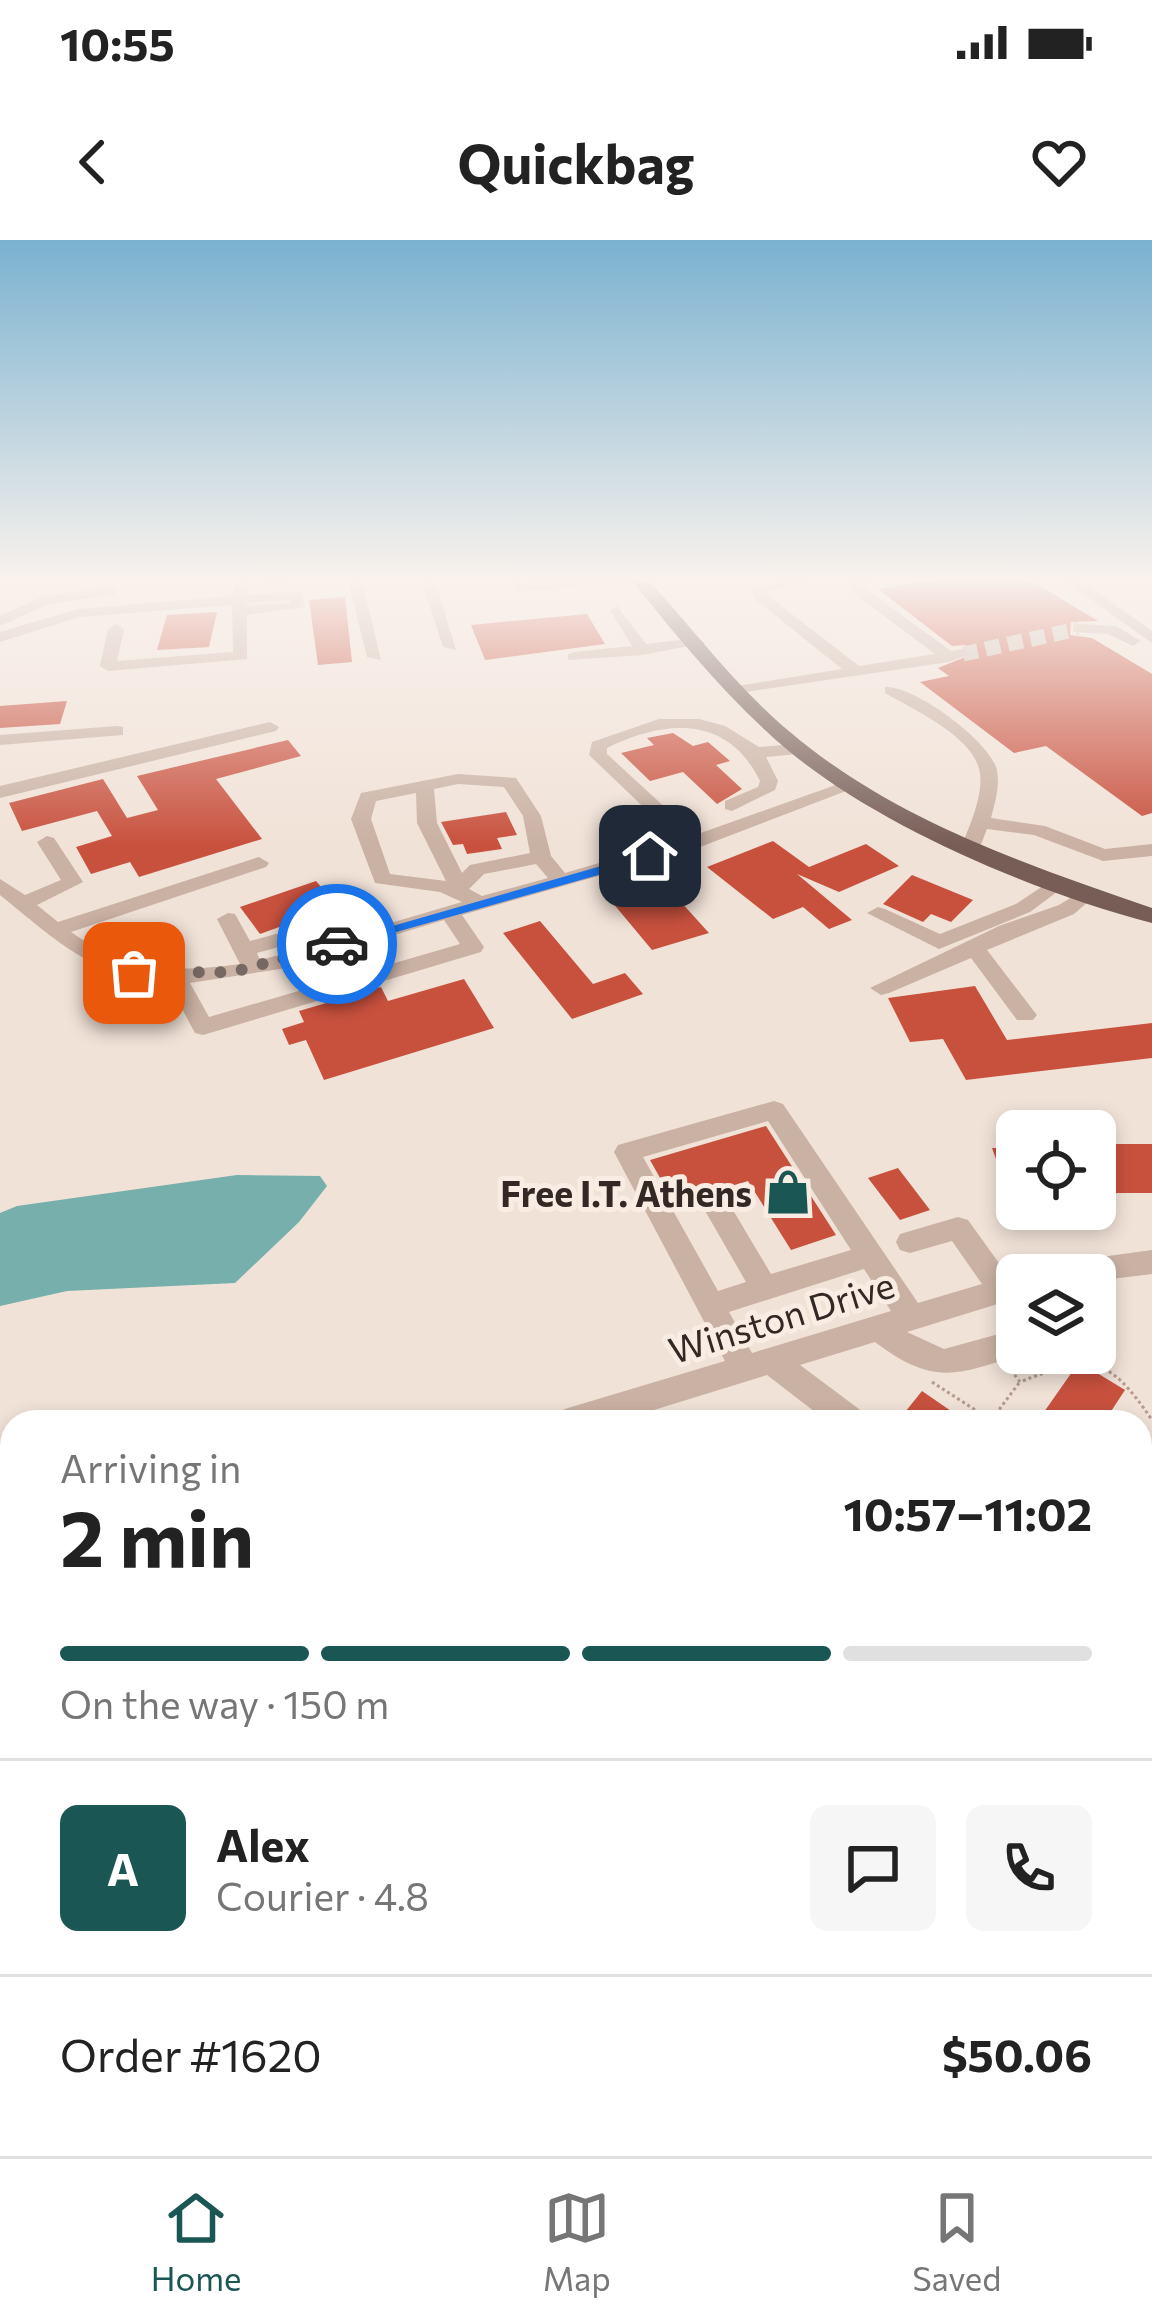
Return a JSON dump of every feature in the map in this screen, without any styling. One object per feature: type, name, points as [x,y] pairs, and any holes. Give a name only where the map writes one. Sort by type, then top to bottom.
[{"type":"main road","points":[[717,666],[770,725],[850,785],[971,848],[1152,916]]},
{"type":"street","points":[[849,666],[856,672]]},
{"type":"street","points":[[737,691],[891,666]]},
{"type":"street","points":[[891,690],[928,710],[984,760],[989,773],[971,848]]},
{"type":"street","points":[[694,843],[598,755],[598,746],[632,730],[674,722],[714,724],[734,733],[754,753],[770,781],[766,790],[732,805]]},
{"type":"street","points":[[734,733],[770,725]]},
{"type":"street","points":[[0,792],[270,727]]},
{"type":"street","points":[[0,740],[117,731]]},
{"type":"street","points":[[94,767],[95,733]]},
{"type":"street","points":[[754,753],[798,749]]},
{"type":"street","points":[[459,889],[382,879],[361,819],[368,797],[481,777],[510,782],[532,816],[541,857],[561,880]]},
{"type":"street","points":[[425,784],[427,823],[459,889],[479,904]]},
{"type":"street","points":[[0,885],[109,965],[175,976],[249,958],[331,926],[344,942],[479,904],[694,843],[850,785]]},
{"type":"street","points":[[979,822],[1038,830],[1103,855],[1152,850]]},
{"type":"street","points":[[23,903],[77,888],[47,842]]},
{"type":"street","points":[[459,889],[477,869],[541,857]]},
{"type":"street","points":[[57,929],[260,863]]},
{"type":"street","points":[[878,913],[939,942],[1023,908],[1058,882]]},
{"type":"street","points":[[881,988],[977,950],[995,936],[1074,909],[1088,893]]},
{"type":"street","points":[[175,976],[202,1027],[473,947],[449,912]]},
{"type":"street","points":[[228,919],[249,958]]},
{"type":"street","points":[[977,950],[1025,1015]]},
{"type":"street","points":[[832,1410],[757,1364],[711,1305],[627,1152],[774,1111],[911,1317]]},
{"type":"street","points":[[714,1202],[764,1288]]},
{"type":"street","points":[[910,1242],[958,1228],[996,1269]]},
{"type":"street","points":[[711,1305],[872,1256]]},
{"type":"street","points":[[1116,1267],[1152,1262]]},
{"type":"street","name":"Winston Drive","points":[[607,1410],[996,1292]]},
{"type":"street","points":[[878,1327],[920,1360],[946,1365],[996,1348]]},
{"type":"path","points":[[920,1360],[911,1368],[974,1410]]},
{"type":"path","points":[[1017,1374],[1020,1382]]},
{"type":"path","points":[[998,1410],[1020,1382],[1040,1374]]},
{"type":"path","points":[[1113,1374],[1144,1410]]},
{"type":"water","points":[[237,1175],[320,1176],[327,1186],[299,1222],[235,1283],[67,1291],[0,1306],[0,1213],[17,1206]]},
{"type":"building","points":[[1139,666],[1152,674],[1152,813],[1142,816],[1046,746],[1014,753],[920,682],[949,676],[938,668]]},
{"type":"building","points":[[67,701],[60,724],[0,728],[0,706]]},
{"type":"building","points":[[673,733],[693,746],[708,742],[730,761],[716,765],[742,789],[717,804],[683,772],[650,781],[621,753],[654,745],[647,738]]},
{"type":"building","points":[[288,740],[301,756],[216,779],[262,839],[139,877],[130,862],[91,874],[76,847],[112,836],[97,811],[22,831],[9,803],[103,779],[127,818],[158,810],[137,776]]},
{"type":"building","points":[[506,812],[517,835],[497,838],[502,849],[467,854],[463,844],[453,845],[441,822]]},
{"type":"building","points":[[773,841],[809,867],[866,844],[899,866],[839,892],[797,874],[852,920],[829,929],[803,907],[773,919],[707,867]]},
{"type":"building","points":[[912,875],[973,900],[951,922],[931,914],[923,922],[883,904]]},
{"type":"building","points":[[316,881],[337,906],[260,934],[240,907]]},
{"type":"building","points":[[649,884],[667,905],[680,901],[709,933],[652,950],[607,896]]},
{"type":"building","points":[[540,921],[593,984],[625,973],[643,994],[572,1019],[503,933]]},
{"type":"building","points":[[464,979],[494,1028],[324,1080],[306,1040],[289,1045],[282,1029],[304,1022],[299,1011],[381,987],[388,1001]]},
{"type":"building","points":[[975,986],[1007,1040],[1152,1023],[1152,1058],[966,1080],[943,1039],[910,1042],[888,998]]},
{"type":"building","name":"Free I.T. Athens","points":[[766,1126],[836,1235],[791,1250],[748,1181],[674,1203],[650,1160]]},
{"type":"building","points":[[1116,1144],[1152,1144],[1152,1193],[1116,1193]]},
{"type":"building","points":[[898,1168],[930,1210],[900,1220],[868,1178]]},
{"type":"building","points":[[1071,1374],[1099,1374],[1125,1390],[1112,1410],[1045,1410]]},
{"type":"building","points":[[922,1391],[950,1410],[907,1410]]},
{"type":"way so far","points":[[134,973],[197,976],[233,972],[337,944]]},
{"type":"place","name":"Free I.T. Athens","points":[[788,1192]]},
{"type":"route","points":[[337,944],[650,856]]}]
